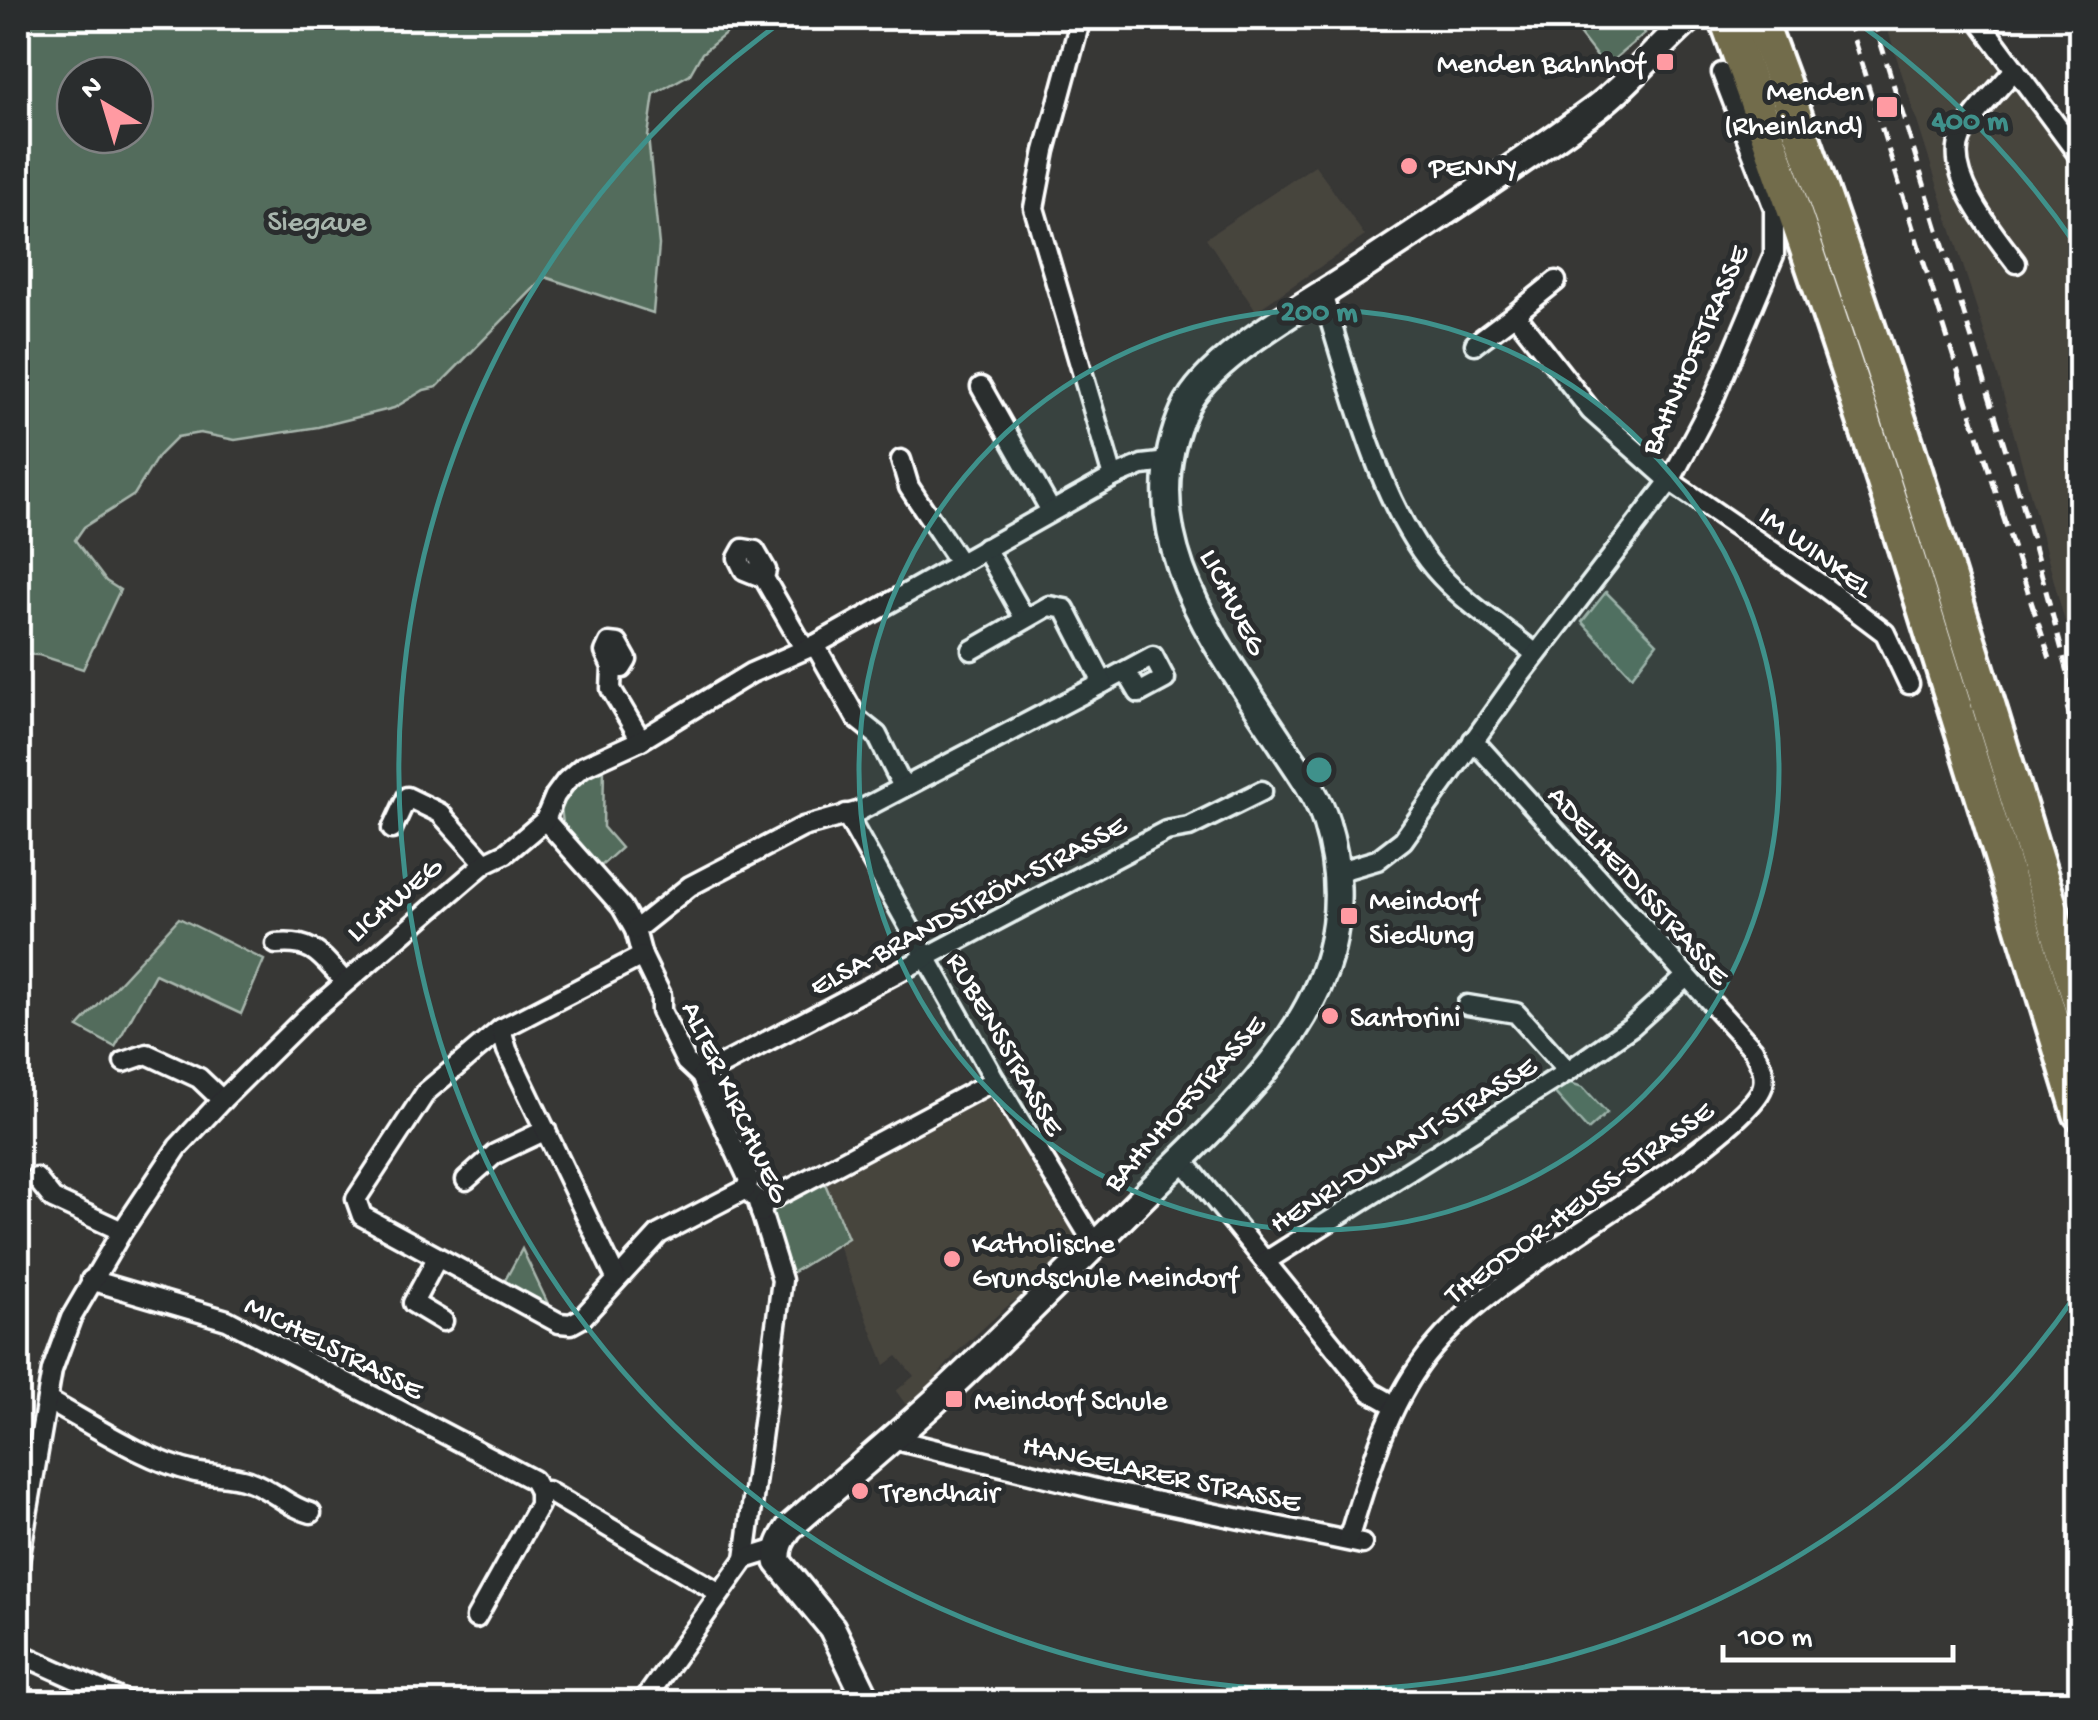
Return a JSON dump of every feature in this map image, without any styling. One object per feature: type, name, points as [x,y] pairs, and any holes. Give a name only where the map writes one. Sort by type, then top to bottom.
[{"type":"highway","points":[[1726,18],[1776,155],[1865,426],[2080,1113]]},
{"type":"highway","points":[[1759,18],[1807,145],[1899,424],[2080,1003]]},
{"type":"main road","points":[[1168,462],[1186,405],[1212,372],[1590,112],[1621,89],[1689,19]]},
{"type":"main road","name":"LICHWEG","points":[[1168,462],[1168,523],[1183,578],[1218,645],[1325,817],[1336,872]]},
{"type":"main road","name":"BAHNHOFSTRASSE","points":[[777,1549],[789,1528],[937,1399],[1095,1244],[1275,1057],[1308,1007],[1331,950],[1336,872]]},
{"type":"main road","points":[[777,1549],[778,1562],[786,1574],[832,1628],[868,1702]]},
{"type":"street","points":[[1080,18],[1034,208],[1113,476]]},
{"type":"street","points":[[1977,18],[2080,158]]},
{"type":"street","points":[[2015,69],[1966,129],[1958,150],[1974,206],[2016,263]]},
{"type":"street","name":"BAHNHOFSTRASSE","points":[[1336,872],[1377,860],[1403,840],[1536,654],[1670,480],[1713,400],[1774,255],[1774,208],[1722,74]]},
{"type":"street","points":[[1476,344],[1556,281]]},
{"type":"street","points":[[1322,294],[1374,455],[1414,538],[1442,578],[1536,654]]},
{"type":"street","name":"BAHNHOFSTRASSE","points":[[1515,314],[1591,411],[1670,480]]},
{"type":"street","points":[[980,387],[1052,510]]},
{"type":"street","points":[[901,460],[909,487],[959,562]]},
{"type":"street","name":"LICHWEG","points":[[18,1567],[52,1370],[71,1318],[91,1280],[178,1147],[222,1100],[345,982],[484,863],[506,853],[545,820],[566,780],[582,767],[641,740],[751,673],[809,646],[1113,476],[1142,465],[1168,462]]},
{"type":"street","name":"IM WINKEL","points":[[1670,480],[1885,633],[1909,684]]},
{"type":"street","points":[[985,548],[1025,619]]},
{"type":"street","points":[[764,578],[857,720],[877,735],[903,787]]},
{"type":"street","points":[[972,650],[1049,606],[1065,609],[1103,683]]},
{"type":"street","points":[[612,667],[611,689],[641,740]]},
{"type":"street","points":[[635,930],[690,886],[803,826],[856,812],[1126,671]]},
{"type":"street","name":"ADELHEIDISSTRASSE","points":[[1473,740],[1753,1049],[1763,1068]]},
{"type":"street","name":"ELSA-BRANDSTRÖM-STRASSE","points":[[702,1076],[1166,831],[1189,827],[1262,792]]},
{"type":"street","name":"LICHWEG","points":[[392,829],[407,797],[440,813],[484,863]]},
{"type":"street","name":"RUBENSSTRASSE","points":[[846,814],[995,1080],[1095,1244]]},
{"type":"street","name":"ALTER KIRCHWEG","points":[[545,820],[622,907],[635,930],[660,994],[661,1011],[686,1062],[702,1076],[749,1180],[746,1189],[757,1199],[782,1280],[745,1559]]},
{"type":"street","name":"LICHWEG","points":[[276,944],[298,942],[316,950],[345,982]]},
{"type":"street","points":[[642,956],[501,1028],[426,1092],[356,1199],[362,1216],[559,1323],[571,1324],[582,1318],[659,1234],[746,1189]]},
{"type":"street","name":"HENRI-DUNANT-STRASSE","points":[[1266,1261],[1568,1071],[1632,1026],[1686,977]]},
{"type":"street","name":"HENRI-DUNANT-STRASSE","points":[[1468,1005],[1516,1013],[1568,1071]]},
{"type":"street","points":[[501,1028],[507,1050],[616,1278]]},
{"type":"street","points":[[124,1062],[147,1054],[198,1078],[222,1100]]},
{"type":"street","name":"THEODOR-HEUSS-STRASSE","points":[[1355,1542],[1394,1405],[1410,1376],[1464,1316],[1540,1258],[1603,1219],[1754,1103],[1763,1086],[1763,1068]]},
{"type":"street","points":[[761,1213],[764,1202],[995,1080]]},
{"type":"street","points":[[466,1180],[495,1154],[546,1130]]},
{"type":"street","points":[[1181,1158],[1371,1392],[1394,1405]]},
{"type":"street","points":[[36,1178],[53,1200],[122,1231]]},
{"type":"street","points":[[437,1258],[413,1304],[444,1321]]},
{"type":"street","name":"MICHELSTRASSE","points":[[91,1280],[226,1320],[533,1480],[539,1491],[548,1491],[720,1593]]},
{"type":"street","points":[[47,1400],[159,1459],[196,1472],[227,1474],[254,1482],[296,1509],[311,1513]]},
{"type":"street","name":"HANGELARER STRASSE","points":[[892,1439],[1100,1490],[1355,1542]]},
{"type":"street","points":[[476,1618],[539,1505],[539,1491]]},
{"type":"street","points":[[643,1702],[745,1559],[777,1549]]},
{"type":"street","points":[[18,1653],[127,1702]]},
{"type":"shaded area","points":[[1884,18],[1969,18],[2022,98],[2080,174],[2080,677],[1997,372]]},
{"type":"shaded area","points":[[1315,165],[1365,236],[1256,311],[1206,238]]},
{"type":"shaded area","name":"Katholische Grundschule Meindorf","points":[[991,1093],[1075,1230],[1075,1244],[956,1353],[928,1387],[906,1405],[896,1391],[914,1376],[897,1356],[885,1365],[838,1245],[790,1274],[773,1205]]},
{"type":"green space","name":"Siegaue","points":[[18,18],[745,18],[702,53],[690,74],[654,94],[648,136],[659,245],[653,313],[545,277],[437,387],[424,390],[394,408],[318,427],[235,440],[200,433],[177,437],[158,456],[134,495],[84,527],[75,540],[106,581],[120,590],[83,669],[39,655],[18,654]]},
{"type":"green space","points":[[1567,18],[1633,18],[1645,33],[1605,67]]},
{"type":"green space","points":[[1606,592],[1657,643],[1632,676],[1582,622]]},
{"type":"green space","points":[[604,766],[603,827],[621,848],[600,867],[563,824],[561,807],[573,788]]},
{"type":"green space","points":[[179,918],[264,960],[241,1014],[155,974],[115,1047],[78,1027]]},
{"type":"green space","points":[[1567,1082],[1583,1087],[1607,1113],[1588,1130],[1553,1091]]},
{"type":"green space","points":[[823,1179],[848,1238],[790,1274],[767,1218],[773,1205]]},
{"type":"green space","points":[[522,1249],[551,1310],[503,1284]]},
{"type":"railway","points":[[1847,18],[2006,524]]},
{"type":"railway","points":[[1873,18],[2023,506],[2080,717]]},
{"type":"railway","points":[[2002,513],[2052,665]]},
{"type":"railway","points":[[2067,707],[2080,747]]},
{"type":"place","name":"Menden Bahnhof","points":[[1665,62]]},
{"type":"place","name":"Menden (Rheinland)","points":[[1887,107]]},
{"type":"place","name":"PENNY","points":[[1409,166]]},
{"type":"place","name":"Meindorf Siedlung","points":[[1349,916]]},
{"type":"place","name":"Santorini","points":[[1330,1016]]},
{"type":"place","name":"Katholische Grundschule Meindorf","points":[[952,1259]]},
{"type":"place","name":"Meindorf Schule","points":[[954,1399]]},
{"type":"place","name":"Trendhair","points":[[860,1491]]}]
